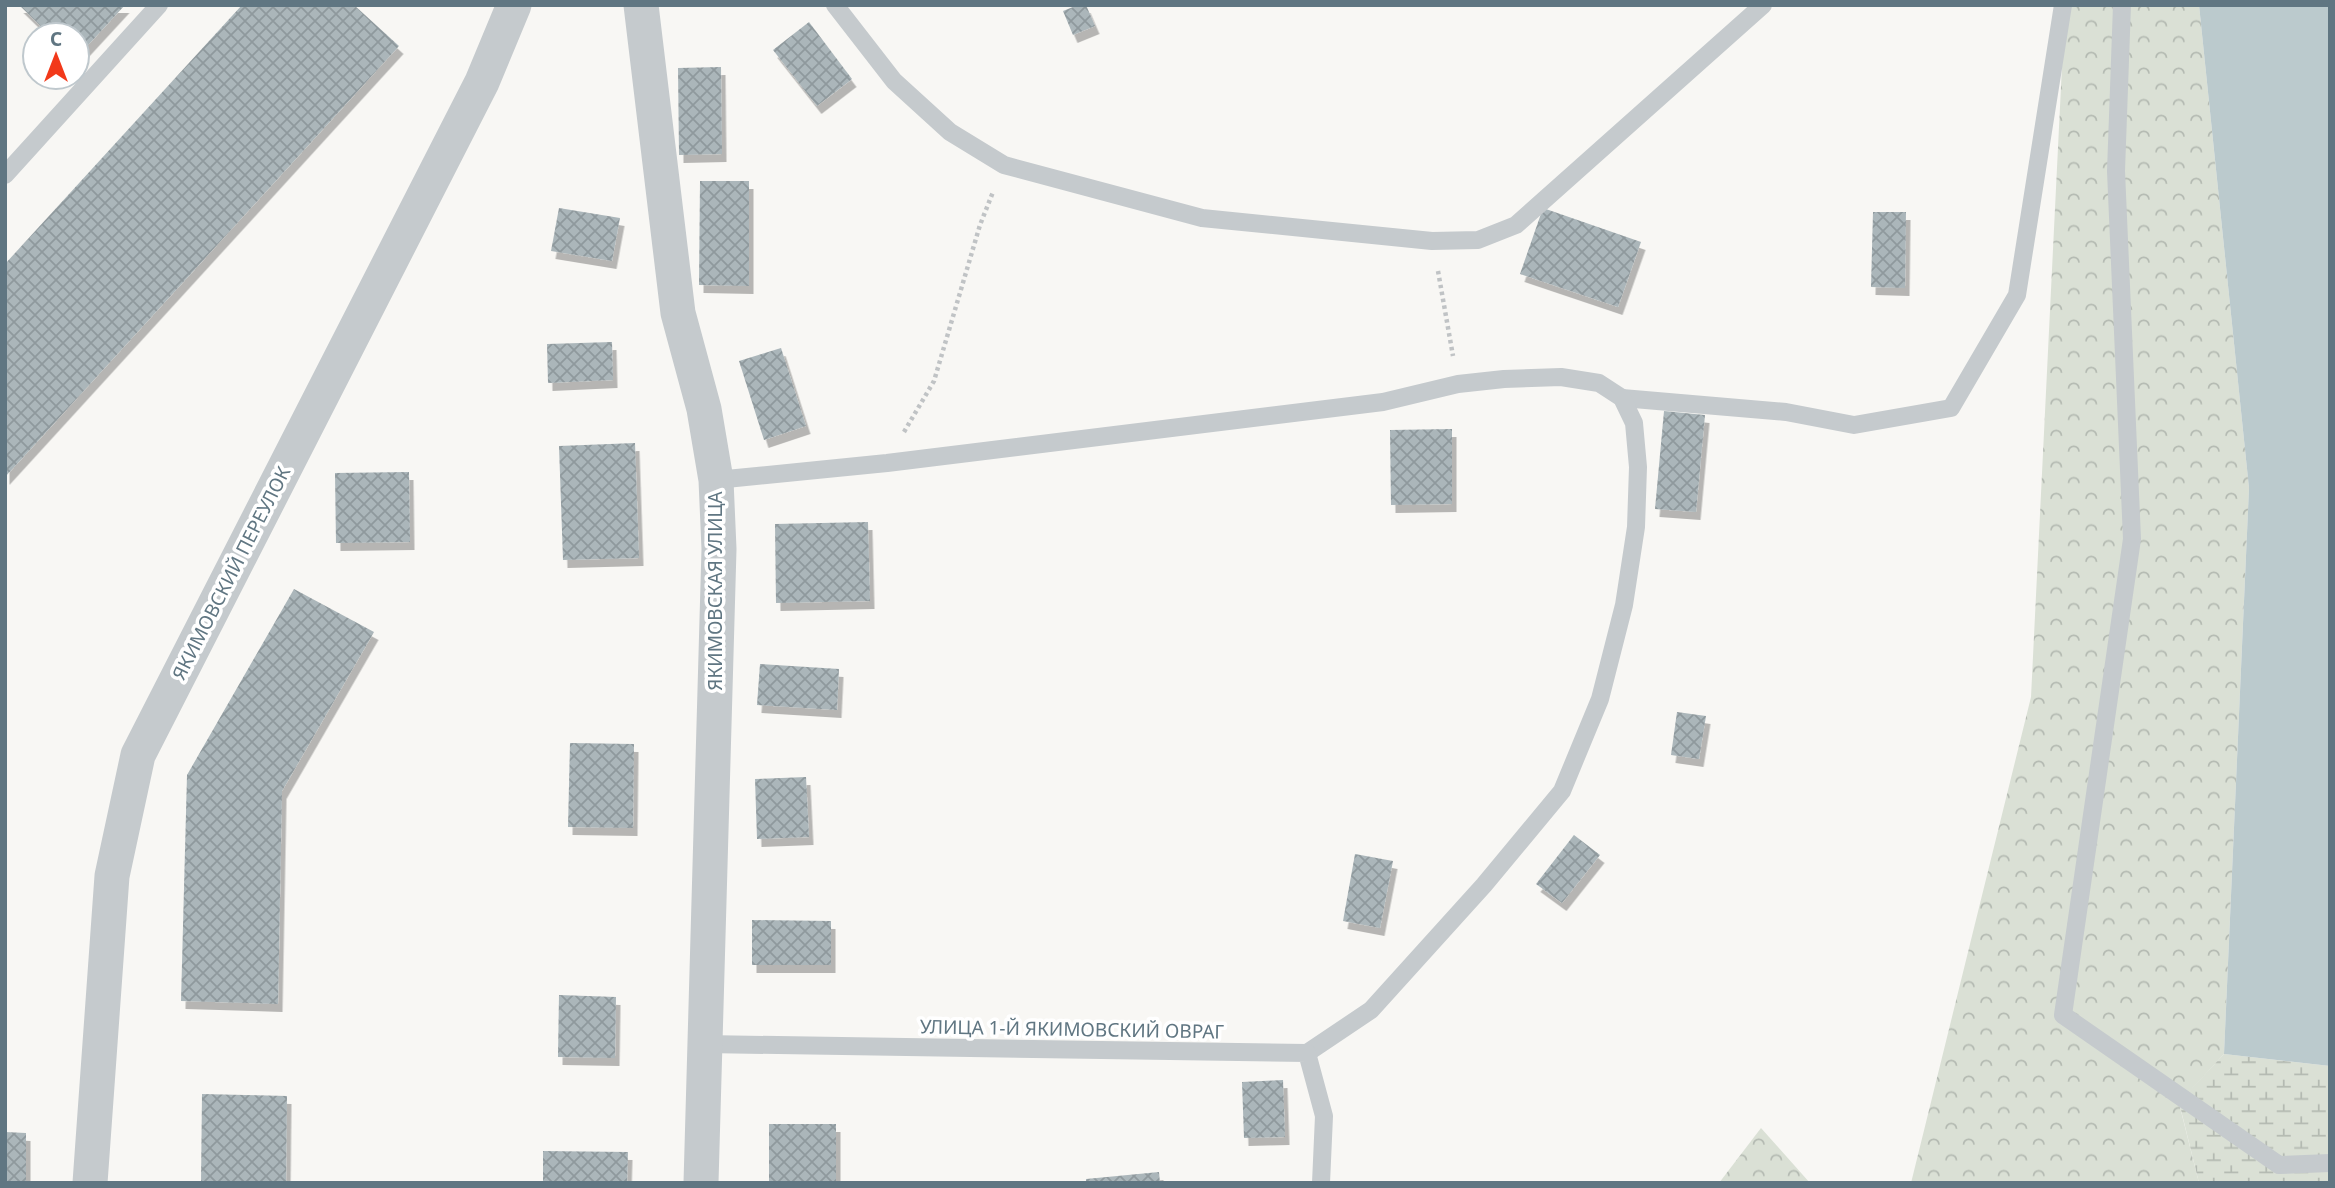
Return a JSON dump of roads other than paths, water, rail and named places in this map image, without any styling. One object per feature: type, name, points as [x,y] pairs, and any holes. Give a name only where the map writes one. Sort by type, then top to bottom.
[{"type":"street","name":"ЯКИМОВСКИЙ ПЕРЕУЛОК","points":[[90,1183],[112,876],[138,755],[482,82],[514,5]]},
{"type":"street","name":"ЯКИМОВСКАЯ УЛИЦА","points":[[641,5],[678,313],[704,409],[716,480],[719,550],[701,1183]]},
{"type":"lane","points":[[5,175],[159,5]]},
{"type":"lane","points":[[835,5],[894,81],[950,132],[1004,165],[1202,219],[1432,241],[1478,240],[1516,225],[1763,5]]},
{"type":"lane","points":[[716,480],[887,463],[1383,402],[1458,384],[1504,379],[1561,377],[1599,383],[1622,398],[1786,412],[1854,425],[1951,408],[2017,295],[2063,5]]},
{"type":"lane","points":[[2122,5],[2116,171],[2132,539],[2063,1015],[2279,1165],[2330,1163]]},
{"type":"lane","points":[[1321,1183],[1324,1116],[1307,1053],[1371,1010],[1484,885],[1562,791],[1600,699],[1625,605],[1636,527],[1638,467],[1634,423],[1622,398]]},
{"type":"lane","name":"УЛИЦА 1-Й ЯКИМОВСКИЙ ОВРАГ","points":[[704,1044],[1307,1053]]}]
